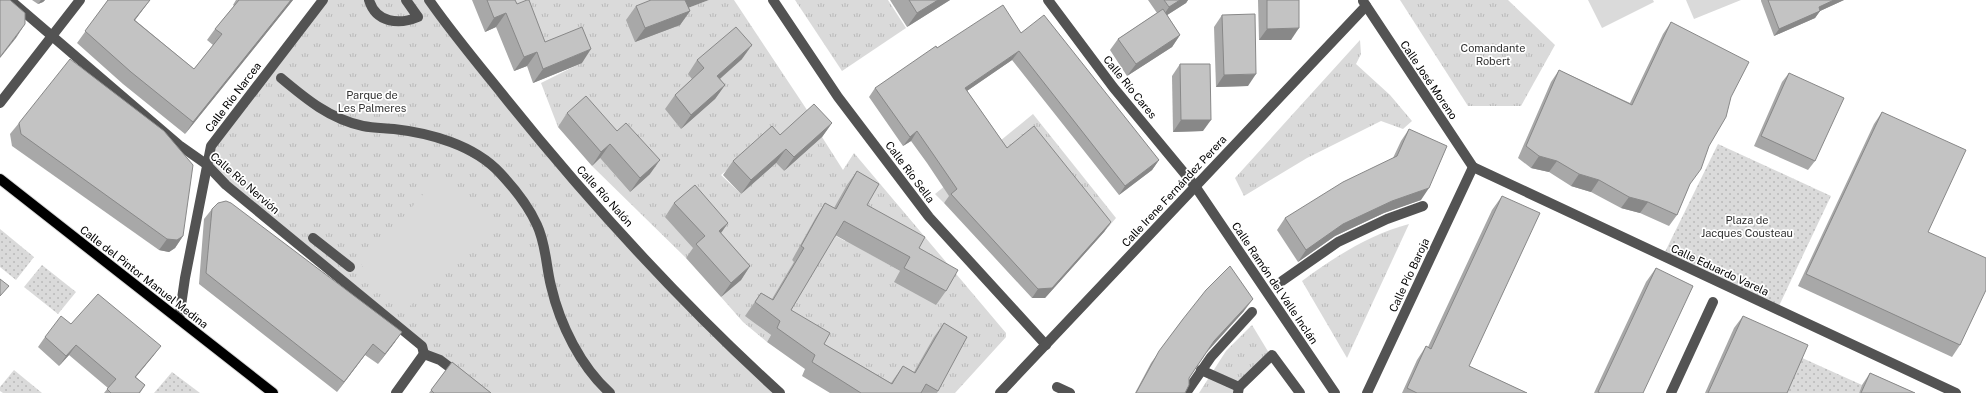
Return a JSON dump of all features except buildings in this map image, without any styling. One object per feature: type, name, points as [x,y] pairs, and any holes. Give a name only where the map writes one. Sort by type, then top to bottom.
[{"type":"main road","name":"Calle del Pintor Manuel Medina","points":[[0,179],[273,393]]},
{"type":"street","name":"Calle Río Nervión","points":[[10,0],[179,144],[206,164],[226,185],[422,346],[424,354]]},
{"type":"street","points":[[0,103],[80,0]]},
{"type":"street","name":"Calle Río Narcea","points":[[178,320],[206,164],[211,146],[323,0]]},
{"type":"street","points":[[369,0],[380,16],[398,23],[418,17],[406,0]]},
{"type":"street","name":"Calle Río Nalón","points":[[429,0],[545,147],[602,211],[679,295],[734,351],[780,393]]},
{"type":"street","name":"Calle Río Sella","points":[[773,0],[838,97],[929,217],[1046,345]]},
{"type":"street","name":"Calle Río Cares","points":[[1048,0],[1113,87],[1195,186]]},
{"type":"street","name":"Calle Irene Fernández Perera","points":[[1000,393],[1195,186],[1364,3]]},
{"type":"street","name":"Calle José Moreno","points":[[1364,3],[1473,167]]},
{"type":"street","points":[[281,78],[309,102],[335,117],[363,126],[431,135],[468,149],[499,172],[524,200],[538,226],[546,255],[550,285],[559,315],[570,340],[602,386],[610,393]]},
{"type":"street","name":"Calle Pío Baroja","points":[[1367,393],[1473,167]]},
{"type":"street","name":"Calle Eduardo Varela","points":[[1473,167],[1956,393]]},
{"type":"street","name":"Calle Ramón del Valle Inclán","points":[[1195,186],[1335,393]]},
{"type":"street","points":[[1282,281],[1338,242],[1387,219],[1423,206]]},
{"type":"street","points":[[313,238],[350,267]]},
{"type":"street","points":[[1671,393],[1713,302]]},
{"type":"street","points":[[1186,393],[1201,370],[1232,332],[1252,312]]},
{"type":"street","points":[[396,393],[424,354],[440,360],[470,384]]},
{"type":"street","points":[[1201,370],[1238,390],[1272,355],[1300,393]]},
{"type":"street","points":[[1057,387],[1070,393]]},
{"type":"green space","name":"Parque de Les Palmeres","points":[[323,0],[429,0],[618,229],[780,393],[482,393],[424,354],[206,164],[211,146]]},
{"type":"green space","points":[[500,0],[664,0],[675,13],[709,0],[734,0],[809,113],[770,149],[762,140],[721,175],[741,194],[776,163],[784,171],[822,137],[843,170],[854,153],[1006,333],[1006,337],[955,393],[935,393],[905,387],[885,393],[757,325],[771,335],[767,342],[743,322],[721,297],[740,280],[695,250],[686,258],[592,166],[600,158],[630,192],[576,110],[558,127],[541,83],[581,63],[536,56]],"holes":[[[694,82],[715,99],[681,129]],[[869,197],[845,241],[834,235],[813,272],[792,260],[826,223]],[[861,249],[948,284],[900,271]]]},
{"type":"green space","points":[[795,0],[888,0],[906,28],[842,71]]},
{"type":"green space","name":"Comandante Robert","points":[[1400,0],[1508,0],[1555,45],[1521,106],[1468,106]]},
{"type":"green space","points":[[1588,0],[1653,0],[1654,2],[1602,28]]},
{"type":"green space","points":[[1686,0],[1741,0],[1694,19]]},
{"type":"green space","points":[[1360,40],[1361,54],[1356,64],[1390,95],[1412,121],[1403,129],[1381,121],[1307,158],[1244,196],[1235,178]]},
{"type":"green space","points":[[1033,114],[1116,218],[1104,232],[1027,135],[944,203],[935,194]]},
{"type":"green space","name":"Plaza de Jacques Cousteau","points":[[1718,144],[1831,196],[1777,310],[1663,256]]},
{"type":"green space","points":[[441,174],[494,224],[406,310],[361,265]]},
{"type":"green space","points":[[1409,224],[1347,358],[1302,281],[1326,264],[1366,240],[1394,228]]},
{"type":"green space","points":[[0,229],[34,257],[16,280],[0,267]]},
{"type":"green space","points":[[42,265],[76,292],[58,314],[24,287]]},
{"type":"green space","points":[[1252,325],[1269,353],[1235,393],[1199,393],[1226,351]]},
{"type":"green space","points":[[1800,357],[1862,385],[1859,393],[1784,393]]},
{"type":"green space","points":[[14,370],[42,393],[3,393],[0,391],[0,387]]},
{"type":"green space","points":[[172,372],[200,393],[154,393]]}]
